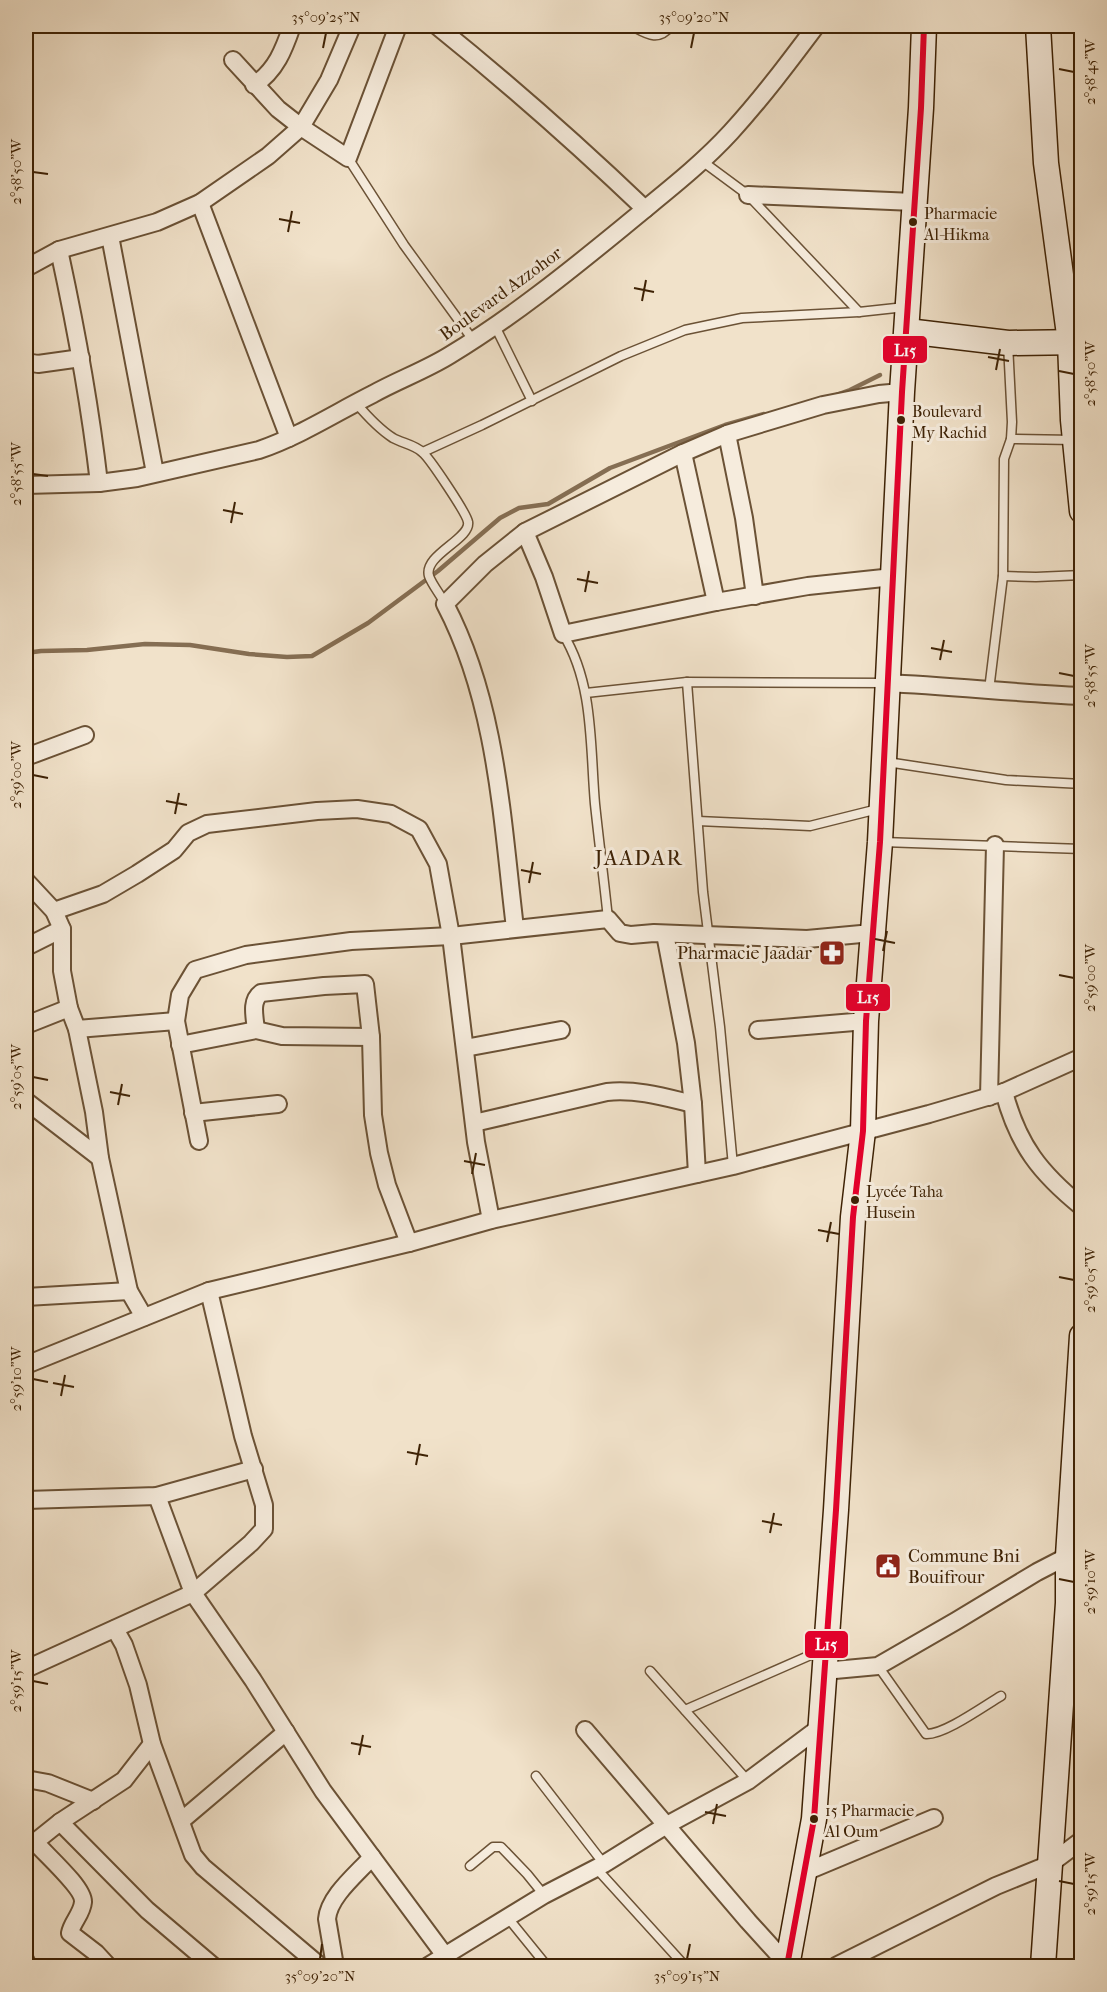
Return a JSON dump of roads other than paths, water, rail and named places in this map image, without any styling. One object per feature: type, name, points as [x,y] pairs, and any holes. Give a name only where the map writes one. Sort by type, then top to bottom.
[{"type":"main road","points":[[787,1965],[814,1819],[836,1510],[853,1217],[863,1131],[866,1021],[880,842],[886,683],[924,26]]},
{"type":"main road","points":[[1038,26],[1046,163],[1076,342],[1077,427],[1082,511]]},
{"type":"main road","points":[[907,331],[1008,344],[1076,342]]},
{"type":"main road","points":[[1043,1966],[1050,1864],[1075,1608],[1082,1336]]},
{"type":"street","points":[[254,85],[264,79],[273,69],[284,49],[292,26]]},
{"type":"street","points":[[26,268],[59,250],[157,222],[200,203],[268,156],[301,127],[328,80],[352,26]]},
{"type":"street","points":[[233,60],[278,109],[348,158],[398,26]]},
{"type":"street","points":[[437,26],[490,68],[645,209]]},
{"type":"street","name":"Boulevard Azzohor","points":[[26,485],[99,483],[259,450],[333,417],[448,357],[531,300],[702,161],[765,92],[816,26]]},
{"type":"street","points":[[748,195],[914,202]]},
{"type":"street","points":[[200,203],[289,438]]},
{"type":"street","points":[[110,236],[155,473]]},
{"type":"street","points":[[59,250],[93,425],[99,483]]},
{"type":"street","points":[[26,362],[38,364],[81,358]]},
{"type":"street","points":[[514,928],[498,790],[484,712],[464,645],[443,600],[525,532],[683,453],[727,434],[823,405],[902,392]]},
{"type":"street","points":[[727,434],[744,518],[755,596]]},
{"type":"street","points":[[683,453],[716,602]]},
{"type":"street","points":[[525,532],[544,577],[563,634],[716,602],[808,586],[893,577]]},
{"type":"street","points":[[886,683],[1082,696]]},
{"type":"street","points":[[26,757],[85,735]]},
{"type":"street","points":[[54,910],[103,894],[174,850],[188,832],[207,824],[317,811],[357,809],[391,814],[419,830],[438,864],[451,936],[474,1122],[491,1220]]},
{"type":"street","points":[[995,845],[997,1094],[1018,1136],[1041,1169],[1082,1207]]},
{"type":"street","points":[[26,881],[54,910],[62,929],[62,971],[94,1112],[100,1158],[129,1291],[144,1317]]},
{"type":"street","points":[[199,1141],[176,1021],[180,995],[195,970],[246,955],[351,941],[451,936],[608,919],[620,933],[631,935],[654,933],[807,939],[872,933]]},
{"type":"street","points":[[26,947],[62,929]]},
{"type":"street","points":[[665,934],[686,1043],[693,1104],[697,1174]]},
{"type":"street","points":[[256,1030],[254,1003],[257,995],[261,993],[365,984],[371,1036],[373,1115],[387,1185],[409,1243]]},
{"type":"street","points":[[26,1025],[69,1008]]},
{"type":"street","points":[[77,1029],[176,1021]]},
{"type":"street","points":[[758,1030],[866,1021]]},
{"type":"street","points":[[180,1045],[256,1030],[282,1036],[371,1036]]},
{"type":"street","points":[[465,1048],[561,1030]]},
{"type":"street","points":[[26,1365],[209,1291],[409,1243],[491,1220],[733,1166],[997,1094],[1082,1058]]},
{"type":"street","points":[[474,1122],[625,1090],[693,1104]]},
{"type":"street","points":[[26,1101],[100,1158]]},
{"type":"street","points":[[193,1113],[278,1104]]},
{"type":"street","points":[[26,1297],[129,1291]]},
{"type":"street","points":[[26,1669],[193,1593],[264,1529],[264,1505],[243,1436],[209,1291]]},
{"type":"street","points":[[26,1500],[156,1496],[254,1469]]},
{"type":"street","points":[[156,1496],[193,1593],[253,1680],[323,1791],[449,1962]]},
{"type":"street","points":[[825,1660],[878,1666],[1037,1572],[1075,1557]]},
{"type":"street","points":[[115,1629],[124,1645],[138,1684],[152,1744],[182,1821],[188,1845],[203,1868],[320,1966]]},
{"type":"street","points":[[428,1966],[449,1962],[508,1918],[544,1896],[748,1780],[819,1728]]},
{"type":"street","points":[[585,1730],[665,1826],[787,1965]]},
{"type":"street","points":[[182,1821],[286,1732]]},
{"type":"street","points":[[108,1966],[96,1953],[70,1933],[82,1907],[81,1893],[73,1882],[30,1846],[60,1822],[124,1780],[152,1744]]},
{"type":"street","points":[[26,1779],[48,1783],[93,1801]]},
{"type":"street","points":[[805,1872],[934,1818]]},
{"type":"street","points":[[60,1822],[147,1910],[213,1966]]},
{"type":"street","points":[[836,1966],[996,1886],[1050,1864],[1082,1840]]},
{"type":"street","points":[[334,1966],[327,1919],[330,1905],[372,1857]]},
{"type":"street","points":[[26,1961],[27,1966]]},
{"type":"lane","points":[[632,26],[658,35],[663,34],[671,26]]},
{"type":"lane","points":[[348,158],[404,245],[473,340]]},
{"type":"lane","points":[[702,161],[748,195],[859,312]]},
{"type":"lane","points":[[423,452],[621,356],[699,326],[770,316],[859,312],[908,306]]},
{"type":"lane","points":[[495,326],[532,400]]},
{"type":"lane","points":[[989,690],[1003,576],[1004,468],[1006,451],[1011,439],[1012,423],[1008,344]]},
{"type":"lane","points":[[356,403],[383,431],[423,452],[468,521],[464,532],[430,565],[430,578],[443,600]]},
{"type":"lane","points":[[1011,439],[1077,427]]},
{"type":"lane","points":[[1003,576],[1036,577],[1082,574]]},
{"type":"lane","points":[[563,634],[577,661],[586,693],[608,919]]},
{"type":"lane","points":[[586,693],[687,682],[886,683]]},
{"type":"lane","points":[[687,682],[703,892],[733,1166]]},
{"type":"lane","points":[[884,762],[1006,780],[1082,784]]},
{"type":"lane","points":[[698,821],[810,826],[880,809]]},
{"type":"lane","points":[[880,842],[1082,849]]},
{"type":"lane","points":[[685,1710],[825,1660]]},
{"type":"lane","points":[[878,1666],[926,1734],[944,1730],[1001,1696]]},
{"type":"lane","points":[[650,1671],[748,1780]]},
{"type":"lane","points":[[536,1776],[600,1866],[680,1965]]},
{"type":"lane","points":[[470,1866],[493,1847],[501,1847],[544,1896]]},
{"type":"lane","points":[[508,1918],[547,1966]]},
{"type":"waterway","points":[[836,395],[880,375]]},
{"type":"waterway","points":[[26,653],[145,644],[190,645],[287,657],[312,656],[368,623],[438,571],[500,518],[519,508],[548,504],[610,468],[725,425],[764,414]]},
{"type":"place","name":"Pharmacie Al-Hikma","points":[[913,222]]},
{"type":"place","name":"Boulevard My Rachid","points":[[901,420]]},
{"type":"place","name":"Pharmacie Jaadar","points":[[832,953]]},
{"type":"place","name":"Lycée Taha Husein","points":[[855,1200]]},
{"type":"place","name":"Commune Bni Bouifrour","points":[[888,1566]]},
{"type":"place","name":"15 Pharmacie Al Oum","points":[[814,1819]]},
{"type":"district","name":"JAADAR","points":[[639,858]]}]
